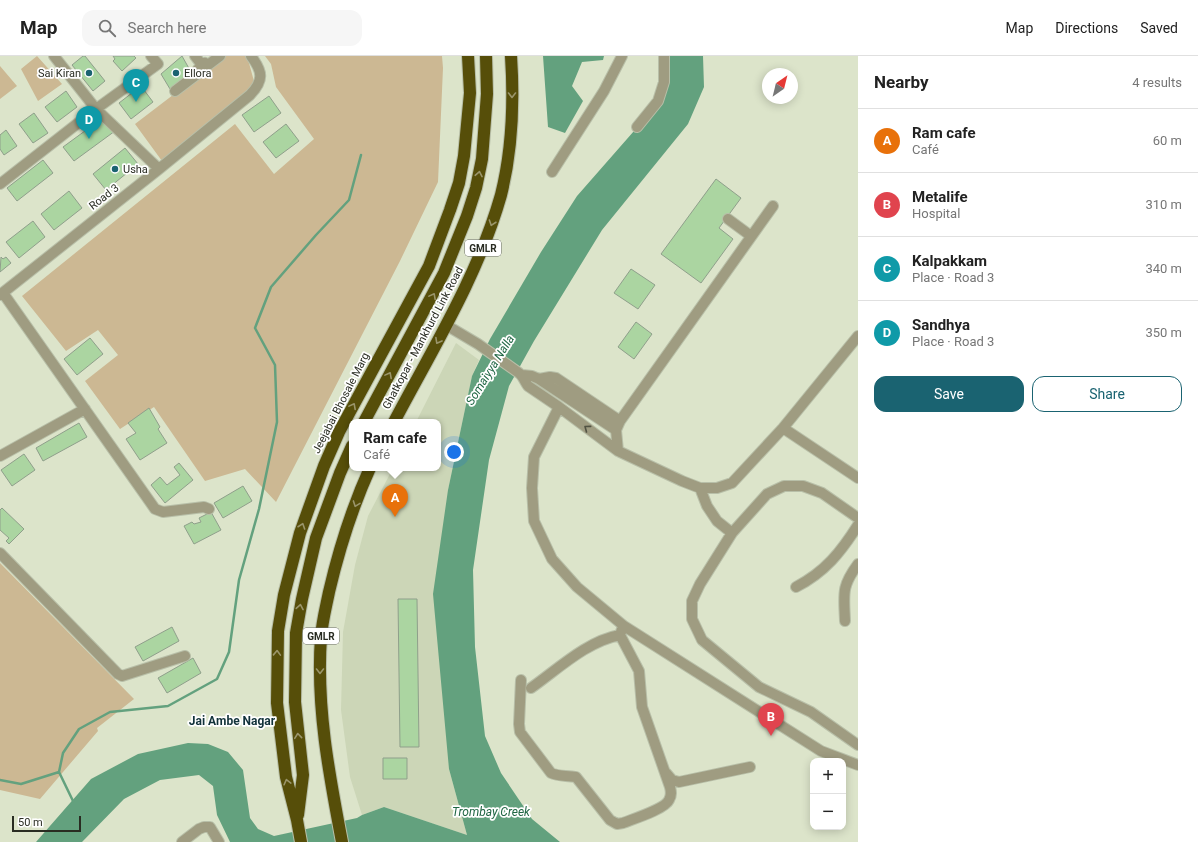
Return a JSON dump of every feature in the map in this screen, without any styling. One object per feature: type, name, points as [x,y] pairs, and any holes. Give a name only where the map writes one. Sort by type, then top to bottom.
[{"type":"highway","name":"Jeejabai Bhosale Marg","points":[[297,820],[286,777],[277,703],[278,631],[288,579],[300,533],[324,466],[336,439],[429,266],[450,210],[459,183],[464,156],[470,93],[468,56]]},
{"type":"highway","points":[[366,419],[444,273],[457,244],[476,188],[482,159],[486,121],[486,56]]},
{"type":"highway","name":"Ghatkopar - Mankhurd Link Road","points":[[396,419],[468,284],[481,253],[501,194],[507,163],[513,96],[511,56]]},
{"type":"highway","points":[[301,842],[297,820],[303,775],[295,702],[296,633],[316,538],[349,453]]},
{"type":"highway","name":"GMLR","points":[[342,842],[328,772],[320,701],[321,636],[341,546],[369,471]]},
{"type":"street","points":[[54,56],[96,109],[159,170]]},
{"type":"street","points":[[0,184],[96,109],[158,64],[151,56]]},
{"type":"street","points":[[195,56],[202,65]]},
{"type":"street","points":[[175,91],[200,72],[198,69],[202,65],[206,63],[208,65],[220,56]]},
{"type":"street","name":"Road 3","points":[[1,294],[159,170],[250,95],[258,86],[260,76],[259,67],[251,56]]},
{"type":"street","points":[[552,172],[604,91],[622,56]]},
{"type":"street","points":[[638,127],[658,101],[664,82],[664,56]]},
{"type":"street","points":[[618,451],[618,426],[772,206]]},
{"type":"street","points":[[728,219],[751,236]]},
{"type":"street","points":[[1,294],[85,409],[155,509],[163,512],[204,507],[209,509]]},
{"type":"street","points":[[446,325],[478,344],[520,374],[528,386],[618,451],[700,488],[717,488],[732,483],[783,428],[858,336]]},
{"type":"street","points":[[520,374],[539,379],[618,426]]},
{"type":"street","points":[[558,407],[534,457],[532,488],[534,520],[552,559],[622,630],[821,751],[858,765]]},
{"type":"street","points":[[0,456],[85,409]]},
{"type":"street","points":[[783,428],[858,478]]},
{"type":"street","points":[[858,518],[822,493],[803,486],[784,486],[767,494],[732,532],[700,584],[692,601],[692,619],[702,640],[759,688],[811,712],[858,745]]},
{"type":"street","points":[[700,488],[707,506],[717,520],[732,532]]},
{"type":"street","points":[[796,587],[812,578],[829,563],[843,548],[858,525]]},
{"type":"street","points":[[0,553],[118,674],[122,676],[185,656]]},
{"type":"street","points":[[845,621],[845,585],[849,576],[858,564]]},
{"type":"street","points":[[531,688],[582,651],[622,630]]},
{"type":"street","points":[[521,680],[520,732],[551,773],[556,776],[568,775],[576,777],[610,820],[617,824],[623,823],[663,806],[669,800],[671,793],[642,707],[639,671],[622,630]]},
{"type":"street","points":[[665,772],[672,780],[679,782],[750,767]]},
{"type":"street","points":[[182,842],[204,827],[210,827],[219,842]]},
{"type":"shaded area","points":[[37,56],[62,84],[38,101],[21,69]]},
{"type":"shaded area","points":[[224,56],[245,56],[249,63],[255,85],[162,161],[135,124]]},
{"type":"shaded area","points":[[265,56],[442,56],[443,68],[438,182],[400,261],[276,502],[245,469],[205,481],[154,407],[120,429],[85,381],[118,355],[98,330],[66,351],[22,296],[235,124],[274,174],[314,139],[276,87],[271,64]]},
{"type":"shaded area","points":[[0,66],[17,86],[0,99]]},
{"type":"shaded area","points":[[456,343],[479,360],[472,376],[448,490],[449,769],[467,835],[384,807],[362,815],[350,777],[341,710],[343,632],[355,565],[368,516],[391,471],[441,471],[441,419],[418,419]]},
{"type":"shaded area","points":[[0,563],[134,699],[97,728],[98,731],[40,799],[0,790]]},
{"type":"water","points":[[543,56],[604,56],[603,60],[582,62],[572,86],[583,101],[565,133],[548,127]]},
{"type":"water","name":"Trombay Creek","points":[[666,56],[703,56],[704,87],[688,124],[602,230],[534,341],[509,386],[489,460],[473,570],[475,647],[485,736],[501,773],[532,819],[560,842],[230,842],[217,815],[213,786],[199,775],[160,780],[124,799],[82,842],[36,842],[91,779],[138,754],[188,743],[208,744],[228,752],[243,770],[250,818],[258,829],[274,836],[357,818],[384,807],[467,835],[449,769],[433,594],[448,490],[472,376],[490,339],[541,252],[577,196],[661,98]]},
{"type":"building","name":"Sai Kiran","points":[[85,56],[105,81],[93,91],[72,65]]},
{"type":"building","points":[[113,56],[134,56],[136,58],[122,71],[113,61],[115,59]]},
{"type":"building","name":"Ellora","points":[[182,56],[191,72],[170,89],[161,74]]},
{"type":"building","points":[[141,86],[153,102],[131,119],[119,103]]},
{"type":"building","points":[[66,91],[77,107],[57,122],[45,107]]},
{"type":"building","points":[[269,96],[281,113],[254,132],[242,115]]},
{"type":"building","points":[[34,113],[48,133],[33,143],[19,124]]},
{"type":"building","points":[[104,117],[115,131],[74,161],[63,147]]},
{"type":"building","points":[[286,124],[299,141],[276,158],[263,142]]},
{"type":"building","points":[[6,130],[17,146],[4,155],[0,149],[0,135]]},
{"type":"building","name":"Usha","points":[[125,148],[138,164],[106,190],[93,174]]},
{"type":"building","points":[[43,160],[53,173],[17,201],[7,188]]},
{"type":"building","points":[[716,179],[741,198],[719,228],[733,239],[701,283],[661,254]]},
{"type":"building","points":[[69,191],[82,208],[54,230],[41,214]]},
{"type":"building","points":[[33,221],[45,237],[19,258],[6,242]]},
{"type":"building","points":[[1,257],[3,259],[6,257],[11,263],[0,272]]},
{"type":"building","points":[[631,269],[655,285],[638,309],[614,293]]},
{"type":"building","points":[[636,322],[652,334],[634,359],[618,347]]},
{"type":"building","points":[[90,338],[103,354],[77,375],[64,359]]},
{"type":"building","points":[[149,408],[160,427],[158,429],[167,443],[140,460],[126,439],[136,433],[128,423]]},
{"type":"building","points":[[79,423],[87,437],[43,461],[36,448]]},
{"type":"building","points":[[24,454],[35,470],[12,486],[1,470]]},
{"type":"building","points":[[179,463],[193,480],[165,503],[151,485],[160,477],[167,485],[180,475],[174,467]]},
{"type":"building","points":[[243,486],[252,501],[223,518],[214,503]]},
{"type":"building","points":[[2,508],[24,529],[9,544],[6,541],[9,538],[0,530],[0,510]]},
{"type":"building","points":[[211,512],[221,530],[194,544],[184,526],[192,522],[194,524],[201,522],[199,518]]},
{"type":"building","points":[[398,599],[417,599],[419,747],[400,747]]},
{"type":"building","points":[[172,627],[179,641],[143,661],[135,647]]},
{"type":"building","points":[[193,658],[201,673],[167,693],[158,678]]},
{"type":"building","points":[[383,758],[407,758],[407,779],[383,779]]},
{"type":"waterway","points":[[73,801],[59,772],[63,753],[79,729],[110,712],[168,706],[217,679],[229,652],[239,580],[259,509],[277,422],[275,365],[255,328],[271,287],[316,235],[349,200],[361,155]]},
{"type":"waterway","points":[[0,780],[21,784],[59,772]]},
{"type":"place","name":"Sai Kiran","points":[[89,73]]},
{"type":"place","name":"Ellora","points":[[176,73]]},
{"type":"place","name":"Kalpakkam","points":[[136,102]]},
{"type":"place","name":"Sandhya","points":[[89,139]]},
{"type":"place","name":"Usha","points":[[115,169]]},
{"type":"place","name":"Ram cafe","points":[[395,517]]},
{"type":"place","name":"Metalife","points":[[771,736]]},
{"type":"district","name":"Jai Ambe Nagar","points":[[232,721]]},
{"type":"water label","name":"Somaiyya Nalla","points":[[490,370]]}]
